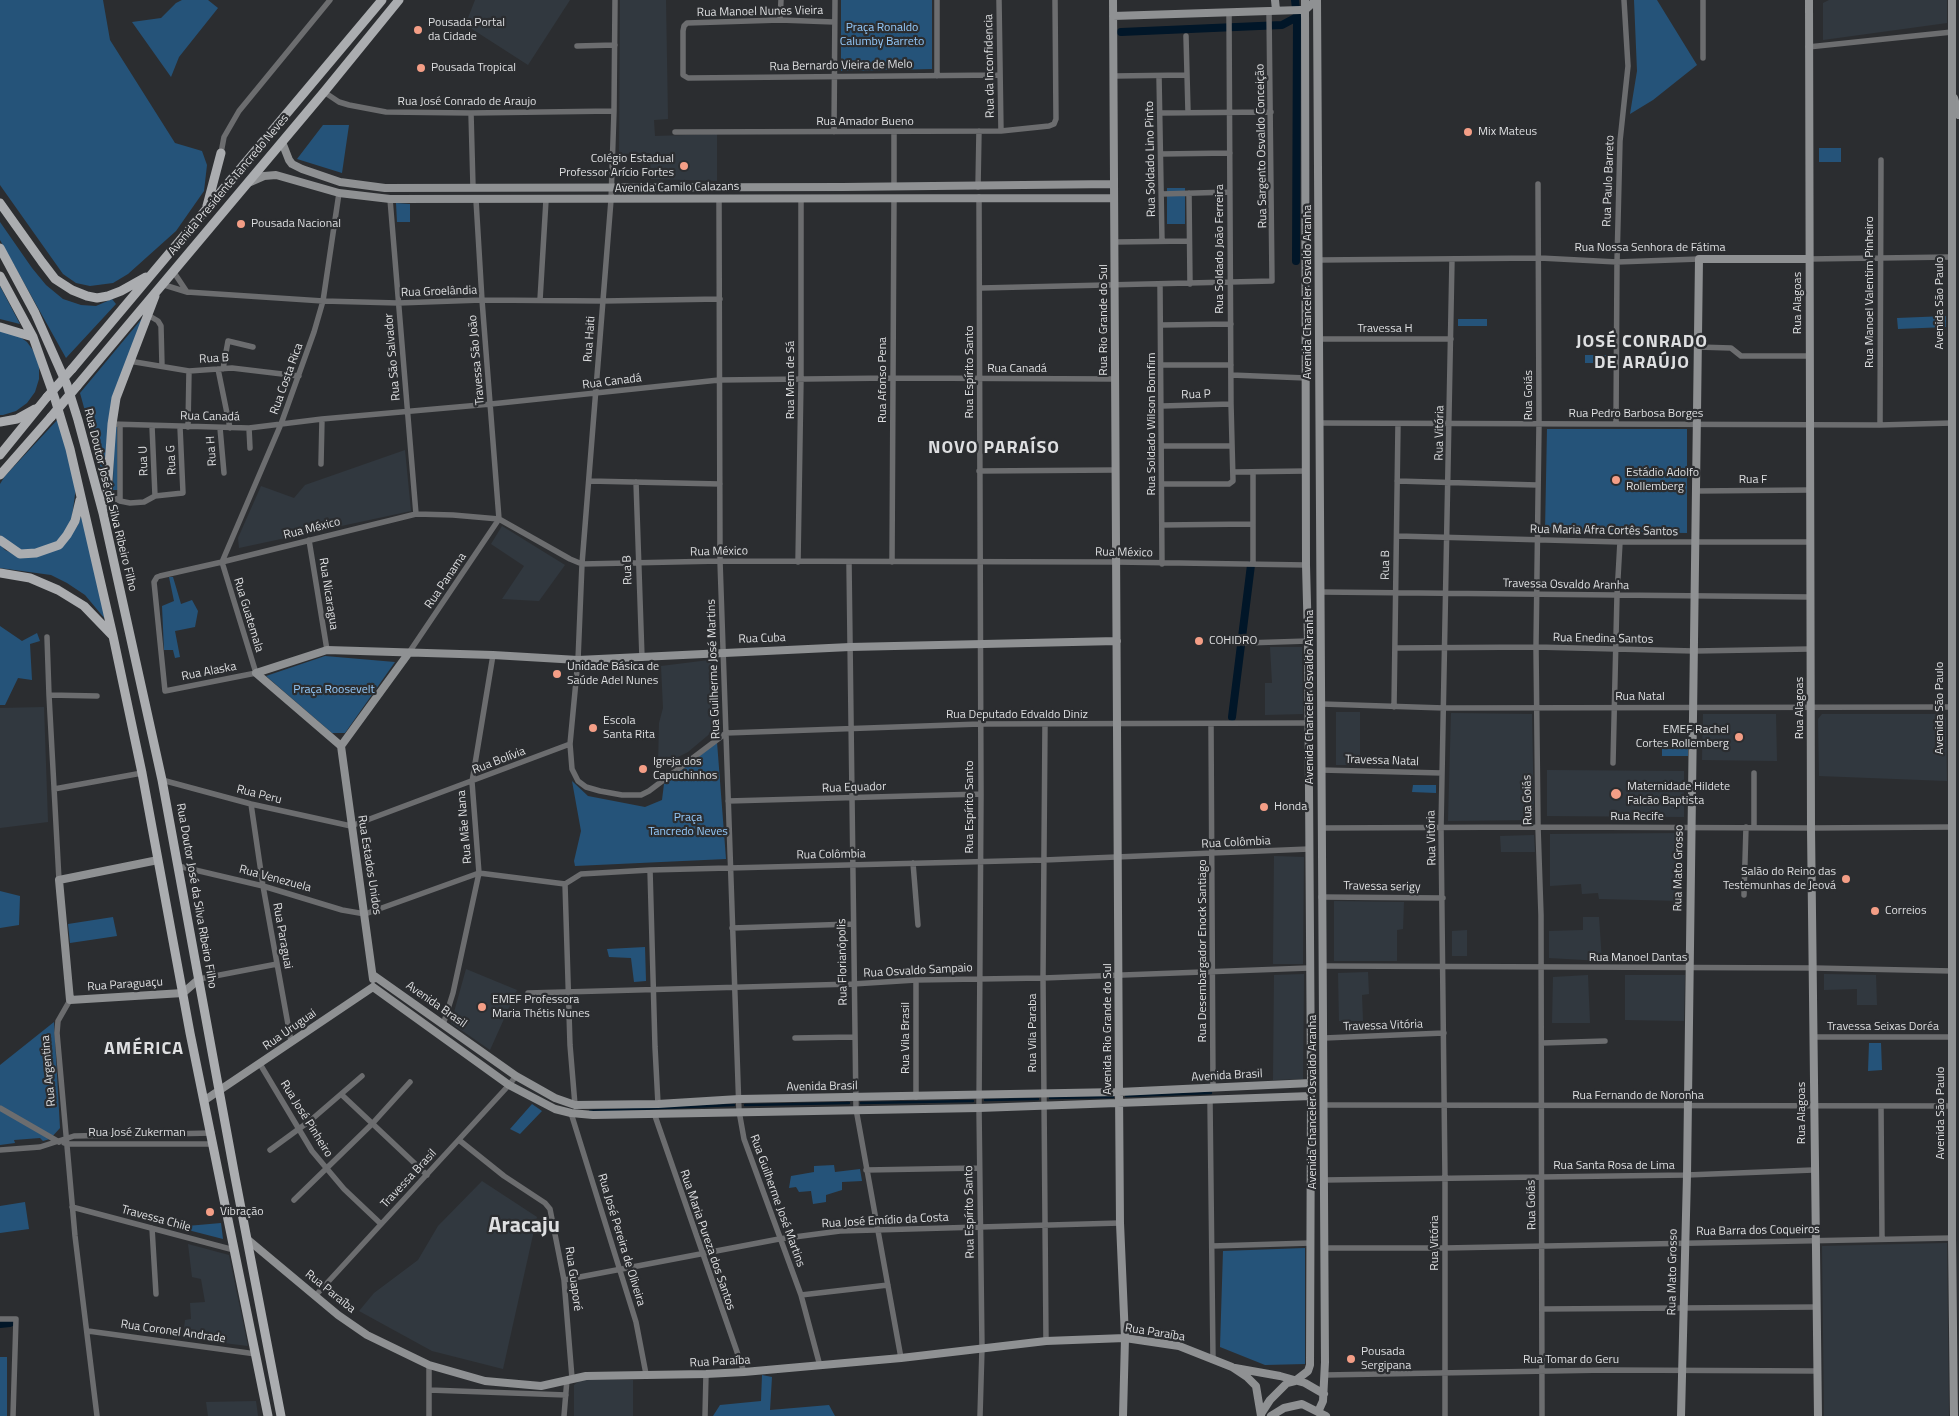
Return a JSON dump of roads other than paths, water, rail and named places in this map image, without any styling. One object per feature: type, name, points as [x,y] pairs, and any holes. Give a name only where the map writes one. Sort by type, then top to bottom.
[{"type":"main road","name":"Avenida Presidente Tancredo Neves","points":[[40,407],[51,398],[72,369],[150,274],[382,0]]},
{"type":"main road","name":"Avenida Presidente Tancredo Neves","points":[[0,475],[324,92],[399,0]]},
{"type":"main road","points":[[205,211],[221,153]]},
{"type":"main road","points":[[0,203],[55,278],[72,290],[96,298],[108,296],[121,291],[150,274]]},
{"type":"main road","name":"Rua Doutor José da Silva Ribeiro Filho","points":[[0,248],[35,313],[67,385],[83,435],[103,513],[162,780],[246,1239],[281,1416]]},
{"type":"main road","points":[[0,276],[33,337],[51,398],[70,450],[113,636],[142,773],[183,993],[268,1416]]},
{"type":"main road","points":[[103,513],[116,424],[116,398],[159,287]]},
{"type":"main road","points":[[0,327],[33,337]]},
{"type":"main road","points":[[0,422],[17,419],[40,407]]},
{"type":"main road","points":[[0,455],[40,407]]},
{"type":"main road","points":[[0,540],[4,545],[20,554],[36,553],[59,545],[74,521],[80,497]]},
{"type":"main road","points":[[0,573],[30,578],[58,590],[84,606],[113,636]]},
{"type":"street","points":[[221,153],[224,137],[239,111],[330,0]]},
{"type":"street","name":"Rua Haiti","points":[[615,0],[611,188],[582,564],[578,660],[570,744],[572,769],[578,781],[586,787],[622,795],[642,795],[726,733]]},
{"type":"street","points":[[780,0],[780,20]]},
{"type":"street","points":[[834,0],[834,132]]},
{"type":"street","points":[[936,76],[937,0]]},
{"type":"street","name":"Rua da Inconfidencia","points":[[999,0],[1001,131]]},
{"type":"street","name":"Rua Amador Bueno","points":[[675,132],[1001,131],[1049,126],[1054,124],[1056,119],[1056,0]]},
{"type":"street","name":"Rua Rio Grande do Sul","points":[[1113,0],[1117,641]]},
{"type":"street","points":[[1273,11],[1275,0]]},
{"type":"street","name":"Avenida Chanceler Osvaldo Aranha","points":[[1261,1415],[1270,1400],[1287,1383],[1295,1381],[1308,1371],[1310,1365],[1311,1083],[1302,10],[1304,0]]},
{"type":"street","points":[[1113,16],[1302,10],[1317,0]]},
{"type":"street","name":"Avenida Chanceler Osvaldo Aranha","points":[[1317,0],[1322,704],[1321,897],[1325,1248],[1325,1375],[1324,1394],[1318,1412]]},
{"type":"street","name":"Rua Paulo Barreto","points":[[1616,424],[1620,141],[1628,66],[1624,0]]},
{"type":"street","points":[[1703,0],[1703,58]]},
{"type":"street","name":"Rua Alagoas","points":[[1808,0],[1811,828],[1818,1416]]},
{"type":"street","name":"Avenida São Paulo","points":[[1952,0],[1951,257],[1955,707],[1952,827],[1954,1416]]},
{"type":"street","name":"Rua Sargento Osvaldo Conceição","points":[[1231,282],[1273,281],[1270,23],[1273,11]]},
{"type":"street","name":"Rua Soldado João Ferreira","points":[[1162,484],[1232,484],[1229,13]]},
{"type":"street","name":"Rua Manoel Nunes Vieira","points":[[683,74],[683,31],[684,26],[687,24],[780,20],[834,22]]},
{"type":"street","points":[[1808,47],[1952,32]]},
{"type":"street","points":[[1186,36],[1188,112]]},
{"type":"street","points":[[577,46],[615,45]]},
{"type":"street","name":"Rua Bernardo Vieira de Melo","points":[[683,74],[688,78],[1000,75]]},
{"type":"street","points":[[1114,76],[1187,74]]},
{"type":"street","name":"Rua Soldado Lino Pinto","points":[[1159,76],[1162,241]]},
{"type":"street","points":[[1951,89],[1959,116]]},
{"type":"street","name":"Rua José Conrado de Araujo","points":[[324,92],[339,102],[386,112],[614,111]]},
{"type":"street","points":[[1160,112],[1271,112]]},
{"type":"street","points":[[471,113],[473,186]]},
{"type":"street","points":[[978,187],[979,131]]},
{"type":"street","points":[[894,132],[894,187]]},
{"type":"street","name":"Avenida Camilo Calazans","points":[[282,142],[285,154],[292,164],[340,182],[385,188],[473,186],[843,188],[1114,184]]},
{"type":"street","points":[[1161,154],[1230,153]]},
{"type":"street","name":"Rua Manoel Valentim Pinheiro","points":[[1880,425],[1881,160]]},
{"type":"street","name":"Avenida Camilo Calazans","points":[[246,184],[264,176],[276,175],[339,193],[390,199],[1114,198]]},
{"type":"street","name":"Rua Goiás","points":[[1538,184],[1540,258],[1536,647],[1542,1043],[1542,1416]]},
{"type":"street","points":[[524,187],[524,200]]},
{"type":"street","points":[[843,188],[843,198]]},
{"type":"street","points":[[1162,194],[1230,192]]},
{"type":"street","name":"Rua Costa Rica","points":[[222,562],[282,424],[323,301],[339,193]]},
{"type":"street","points":[[1189,193],[1190,284]]},
{"type":"street","name":"Rua Espírito Santo","points":[[979,197],[981,288],[979,1168],[982,1348],[980,1416]]},
{"type":"street","name":"Rua Guilherme José Martins","points":[[719,198],[720,561],[739,1111],[744,1139],[801,1295],[820,1366]]},
{"type":"street","name":"Rua Mem de Sá","points":[[798,562],[801,379],[800,198]]},
{"type":"street","name":"Rua Afonso Pena","points":[[892,562],[894,198]]},
{"type":"street","name":"Rua São Salvador","points":[[390,199],[416,514]]},
{"type":"street","name":"Travessa São João","points":[[476,200],[499,518]]},
{"type":"street","points":[[540,300],[546,200]]},
{"type":"street","points":[[1115,242],[1189,241]]},
{"type":"street","name":"Rua Nossa Senhora de Fátima","points":[[1319,260],[1540,258],[1617,262],[1699,259],[1951,257]]},
{"type":"street","name":"Rua Vitória","points":[[1445,1416],[1442,773],[1452,259]]},
{"type":"street","name":"Rua Mato Grosso","points":[[1681,1416],[1687,1175],[1699,259]]},
{"type":"street","points":[[173,271],[187,292]]},
{"type":"street","points":[[981,288],[1231,282]]},
{"type":"street","name":"Rua Soldado Wilson Bomfim","points":[[1160,284],[1162,564]]},
{"type":"street","name":"Rua Groelândia","points":[[159,287],[187,292],[323,301],[398,303],[482,300],[603,301],[720,299]]},
{"type":"street","points":[[148,315],[158,321],[161,326],[162,366]]},
{"type":"street","points":[[1161,325],[1230,324]]},
{"type":"street","name":"Travessa H","points":[[1320,339],[1451,339]]},
{"type":"street","points":[[230,428],[220,369],[228,341],[253,348]]},
{"type":"street","points":[[1698,347],[1731,348],[1742,356],[1809,356]]},
{"type":"street","name":"Rua B","points":[[129,361],[189,371],[244,369],[299,376]]},
{"type":"street","points":[[1162,365],[1231,365]]},
{"type":"street","points":[[188,427],[189,371]]},
{"type":"street","points":[[1231,375],[1306,378]]},
{"type":"street","name":"Rua Canadá","points":[[116,424],[249,428],[322,419],[596,394],[719,380],[893,378],[1116,379]]},
{"type":"street","name":"Rua P","points":[[1162,406],[1231,404]]},
{"type":"street","points":[[321,464],[322,419]]},
{"type":"street","name":"Rua Pedro Barbosa Borges","points":[[1320,424],[1880,425],[1952,423]]},
{"type":"street","points":[[116,424],[120,502]]},
{"type":"street","name":"Rua B","points":[[1394,707],[1398,424]]},
{"type":"street","name":"Rua U","points":[[152,426],[155,496]]},
{"type":"street","name":"Rua G","points":[[155,496],[183,493],[180,426]]},
{"type":"street","name":"Rua H","points":[[220,428],[224,473]]},
{"type":"street","points":[[249,428],[250,448]]},
{"type":"street","points":[[1162,446],[1232,446]]},
{"type":"street","points":[[980,470],[1115,470]]},
{"type":"street","points":[[1233,472],[1306,471]]},
{"type":"street","points":[[1253,472],[1253,563]]},
{"type":"street","points":[[589,481],[720,484]]},
{"type":"street","points":[[1397,481],[1449,484],[1538,485]]},
{"type":"street","name":"Rua B","points":[[636,482],[637,564],[642,658]]},
{"type":"street","name":"Rua F","points":[[1696,491],[1810,490]]},
{"type":"street","points":[[107,494],[120,502],[138,503],[155,496]]},
{"type":"street","name":"Rua México","points":[[165,691],[155,579],[160,576],[416,514],[499,518],[582,564],[720,561],[849,563],[980,561],[1306,565]]},
{"type":"street","name":"Rua Panama","points":[[408,654],[499,518]]},
{"type":"street","points":[[1162,525],[1253,524]]},
{"type":"street","name":"Rua Maria Afra Cortês Santos","points":[[1396,536],[1620,542],[1810,542]]},
{"type":"street","name":"Rua Nicaragua","points":[[309,540],[327,650]]},
{"type":"street","points":[[1613,762],[1615,648],[1620,542]]},
{"type":"street","name":"Rua Guatemala","points":[[222,562],[256,673]]},
{"type":"street","name":"Rua Florianópolis","points":[[849,563],[855,1097],[866,1170],[901,1358]]},
{"type":"street","name":"Travessa Osvaldo Aranha","points":[[1321,592],[1810,597]]},
{"type":"street","points":[[47,637],[59,880],[70,1000]]},
{"type":"street","name":"Rua Cuba","points":[[327,650],[408,654],[493,655],[578,660],[850,647],[1117,641]]},
{"type":"street","name":"Avenida Rio Grande do Sul","points":[[1117,641],[1120,1223],[1125,1338],[1124,1416]]},
{"type":"street","points":[[1245,644],[1308,641]]},
{"type":"street","name":"Rua Enedina Santos","points":[[1395,648],[1536,647],[1694,651],[1810,650]]},
{"type":"street","points":[[256,673],[327,650]]},
{"type":"street","points":[[256,673],[341,746],[408,654]]},
{"type":"street","name":"Rua Mãe Nana","points":[[443,1025],[479,873],[472,782],[493,655]]},
{"type":"street","name":"Rua Alaska","points":[[165,691],[256,673]]},
{"type":"street","points":[[49,695],[97,696]]},
{"type":"street","name":"Rua Natal","points":[[1322,704],[1444,708],[1955,707]]},
{"type":"street","name":"Rua Deputado Edvaldo Diniz","points":[[726,733],[980,724],[1308,723]]},
{"type":"street","name":"Rua Vila Paraba","points":[[1045,724],[1043,1093],[1046,1341]]},
{"type":"street","name":"Rua Desembargador Enock Santiago","points":[[1210,724],[1213,1088]]},
{"type":"street","name":"Rua Bolívia","points":[[351,826],[570,744]]},
{"type":"street","name":"Rua Estados Unidos","points":[[341,746],[365,914],[373,987]]},
{"type":"street","name":"Travessa Natal","points":[[1321,770],[1442,773]]},
{"type":"street","points":[[54,789],[142,773]]},
{"type":"street","points":[[1754,773],[1754,828]]},
{"type":"street","name":"Rua Peru","points":[[162,780],[251,804],[351,826]]},
{"type":"street","name":"Rua Equador","points":[[728,801],[981,794]]},
{"type":"street","name":"Rua Paraguai","points":[[251,804],[263,886],[291,1041]]},
{"type":"street","name":"Rua Recife","points":[[1322,828],[1538,826],[1952,827]]},
{"type":"street","points":[[1744,895],[1746,828]]},
{"type":"street","name":"Rua Colômbia","points":[[565,884],[581,874],[650,870],[1118,858],[1309,849]]},
{"type":"street","points":[[59,880],[158,860]]},
{"type":"street","points":[[913,863],[918,925]]},
{"type":"street","name":"Rua Venezuela","points":[[178,866],[263,886],[342,910],[365,914]]},
{"type":"street","points":[[650,870],[658,1104]]},
{"type":"street","points":[[365,914],[479,873],[565,884],[570,1045],[575,1105]]},
{"type":"street","name":"Travessa serigy","points":[[1321,897],[1443,898]]},
{"type":"street","points":[[732,928],[852,924]]},
{"type":"street","points":[[183,993],[199,979],[277,964]]},
{"type":"street","name":"Rua Manoel Dantas","points":[[1323,966],[1814,968],[1952,971]]},
{"type":"street","name":"Rua Osvaldo Sampaio","points":[[528,993],[1309,968]]},
{"type":"street","name":"Avenida Brasil","points":[[373,975],[516,1076],[555,1098],[575,1105],[658,1104],[739,1099],[1119,1092],[1311,1083]]},
{"type":"street","name":"Rua Vila Brasil","points":[[916,980],[916,1097]]},
{"type":"street","name":"Avenida Brasil","points":[[373,987],[509,1086],[555,1109],[571,1113],[593,1115],[979,1108],[1311,1096]]},
{"type":"street","name":"Rua Uruguai","points":[[205,1100],[373,987]]},
{"type":"street","name":"Rua Paraguaçu","points":[[70,1000],[183,993]]},
{"type":"street","name":"Rua Argentina","points":[[70,1000],[58,1021],[57,1033],[64,1141],[98,1416]]},
{"type":"street","name":"Travessa Vitória","points":[[1324,1038],[1444,1033]]},
{"type":"street","points":[[795,1038],[854,1037]]},
{"type":"street","name":"Travessa Seixas Doréa","points":[[1814,1037],[1953,1037]]},
{"type":"street","points":[[1542,1043],[1605,1041]]},
{"type":"street","name":"Rua José Pinheiro","points":[[260,1064],[312,1151],[327,1170],[381,1224]]},
{"type":"street","points":[[270,1150],[300,1129],[362,1076]]},
{"type":"street","name":"Travessa Brasil","points":[[316,1296],[509,1086],[516,1076]]},
{"type":"street","points":[[294,1200],[327,1170],[410,1082]]},
{"type":"street","points":[[342,1095],[427,1175]]},
{"type":"street","points":[[1210,1100],[1213,1359]]},
{"type":"street","name":"Rua Fernando de Noronha","points":[[1324,1105],[1952,1106]]},
{"type":"street","points":[[1881,1106],[1882,1238]]},
{"type":"street","points":[[0,1108],[64,1141]]},
{"type":"street","name":"Rua José Pereira de Oliveira","points":[[571,1113],[636,1322],[646,1374]]},
{"type":"street","name":"Rua Maria Pureza dos Santos","points":[[654,1113],[744,1372]]},
{"type":"street","name":"Rua José Zukerman","points":[[0,1150],[40,1147],[64,1141],[212,1133]]},
{"type":"street","name":"Rua Guaporé","points":[[459,1140],[504,1176],[548,1206],[554,1220],[564,1280],[570,1378],[564,1416]]},
{"type":"street","name":"Rua José Zukerman","points":[[64,1141],[214,1144]]},
{"type":"street","points":[[866,1170],[979,1168]]},
{"type":"street","name":"Rua Santa Rosa de Lima","points":[[1324,1180],[1687,1175],[1814,1170]]},
{"type":"street","name":"Travessa Chile","points":[[72,1207],[234,1250]]},
{"type":"street","name":"Rua José Emídio da Costa","points":[[564,1280],[618,1268],[702,1255],[779,1239],[840,1231],[1120,1223]]},
{"type":"street","points":[[152,1228],[156,1294]]},
{"type":"street","name":"Rua Barra dos Coqueiros","points":[[1325,1248],[1445,1248],[1952,1238]]},
{"type":"street","name":"Rua Paraíba","points":[[246,1239],[338,1315],[367,1335],[429,1366],[486,1381],[506,1384],[541,1386],[570,1378],[598,1375],[744,1372],[901,1358],[1046,1341],[1125,1338],[1179,1346],[1232,1367]]},
{"type":"street","points":[[1212,1246],[1311,1243]]},
{"type":"street","points":[[801,1295],[888,1285]]},
{"type":"street","points":[[1543,1309],[1817,1307]]},
{"type":"street","points":[[0,1319],[16,1319],[13,1416]]},
{"type":"street","name":"Rua Coronel Andrade","points":[[88,1331],[256,1354]]},
{"type":"street","points":[[429,1366],[429,1416]]},
{"type":"street","points":[[1232,1367],[1271,1373],[1313,1387],[1324,1394]]},
{"type":"street","points":[[1232,1367],[1256,1386],[1261,1415]]},
{"type":"street","name":"Rua Tomar do Geru","points":[[1325,1375],[1543,1370],[1817,1371]]},
{"type":"street","points":[[705,1416],[706,1374]]},
{"type":"street","points":[[429,1390],[566,1395]]},
{"type":"street","points":[[1271,1416],[1284,1408],[1302,1404],[1326,1416]]},
{"type":"waterway","points":[[1295,0],[1297,17],[1296,261]]},
{"type":"waterway","points":[[1121,32],[1282,25],[1297,17]]},
{"type":"waterway","points":[[1232,717],[1251,565]]},
{"type":"waterway","points":[[1126,1096],[1211,1093]]},
{"type":"waterway","points":[[1050,1098],[1113,1097]]},
{"type":"waterway","points":[[985,1100],[1038,1099]]},
{"type":"waterway","points":[[861,1103],[973,1101]]},
{"type":"waterway","points":[[745,1105],[849,1103]]},
{"type":"waterway","points":[[590,1111],[734,1105]]},
{"type":"waterway","points":[[0,1324],[10,1323]]},
{"type":"place","name":"Pousada Portal da Cidade","points":[[418,30]]},
{"type":"place","name":"Pousada Tropical","points":[[421,68]]},
{"type":"place","name":"Mix Mateus","points":[[1468,132]]},
{"type":"place","name":"Colégio Estadual Professor Arício Fortes","points":[[684,166]]},
{"type":"place","name":"Pousada Nacional","points":[[241,224]]},
{"type":"place","name":"Estádio Adolfo Rollemberg","points":[[1616,480]]},
{"type":"place","name":"COHIDRO","points":[[1199,641]]},
{"type":"place","name":"Unidade Básica de Saúde Adel Nunes","points":[[557,674]]},
{"type":"place","name":"Escola Santa Rita","points":[[593,728]]},
{"type":"place","name":"EMEF Rachel Cortes Rollemberg","points":[[1739,737]]},
{"type":"place","name":"Igreja dos Capuchinhos","points":[[643,769]]},
{"type":"place","name":"Maternidade Hildete Falcão Baptista","points":[[1616,794]]},
{"type":"place","name":"Honda","points":[[1264,807]]},
{"type":"place","name":"Salão do Reino das Testemunhas de Jeová","points":[[1846,879]]},
{"type":"place","name":"Correios","points":[[1875,911]]},
{"type":"place","name":"EMEF Professora Maria Thétis Nunes","points":[[482,1007]]},
{"type":"place","name":"Vibração","points":[[210,1212]]},
{"type":"place","name":"Pousada Sergipana","points":[[1351,1359]]},
{"type":"district","name":"JOSÉ CONRADO DE ARAÚJO","points":[[1642,353]]},
{"type":"district","name":"NOVO PARAÍSO","points":[[994,449]]},
{"type":"district","name":"AMÉRICA","points":[[144,1050]]},
{"type":"district","name":"Aracaju","points":[[524,1227]]},
{"type":"park label","name":"Praça Ronaldo Calumby Barreto","points":[[882,35]]},
{"type":"park label","name":"Praça Roosevelt","points":[[334,690]]},
{"type":"park label","name":"Praça Tancredo Neves","points":[[688,825]]}]
